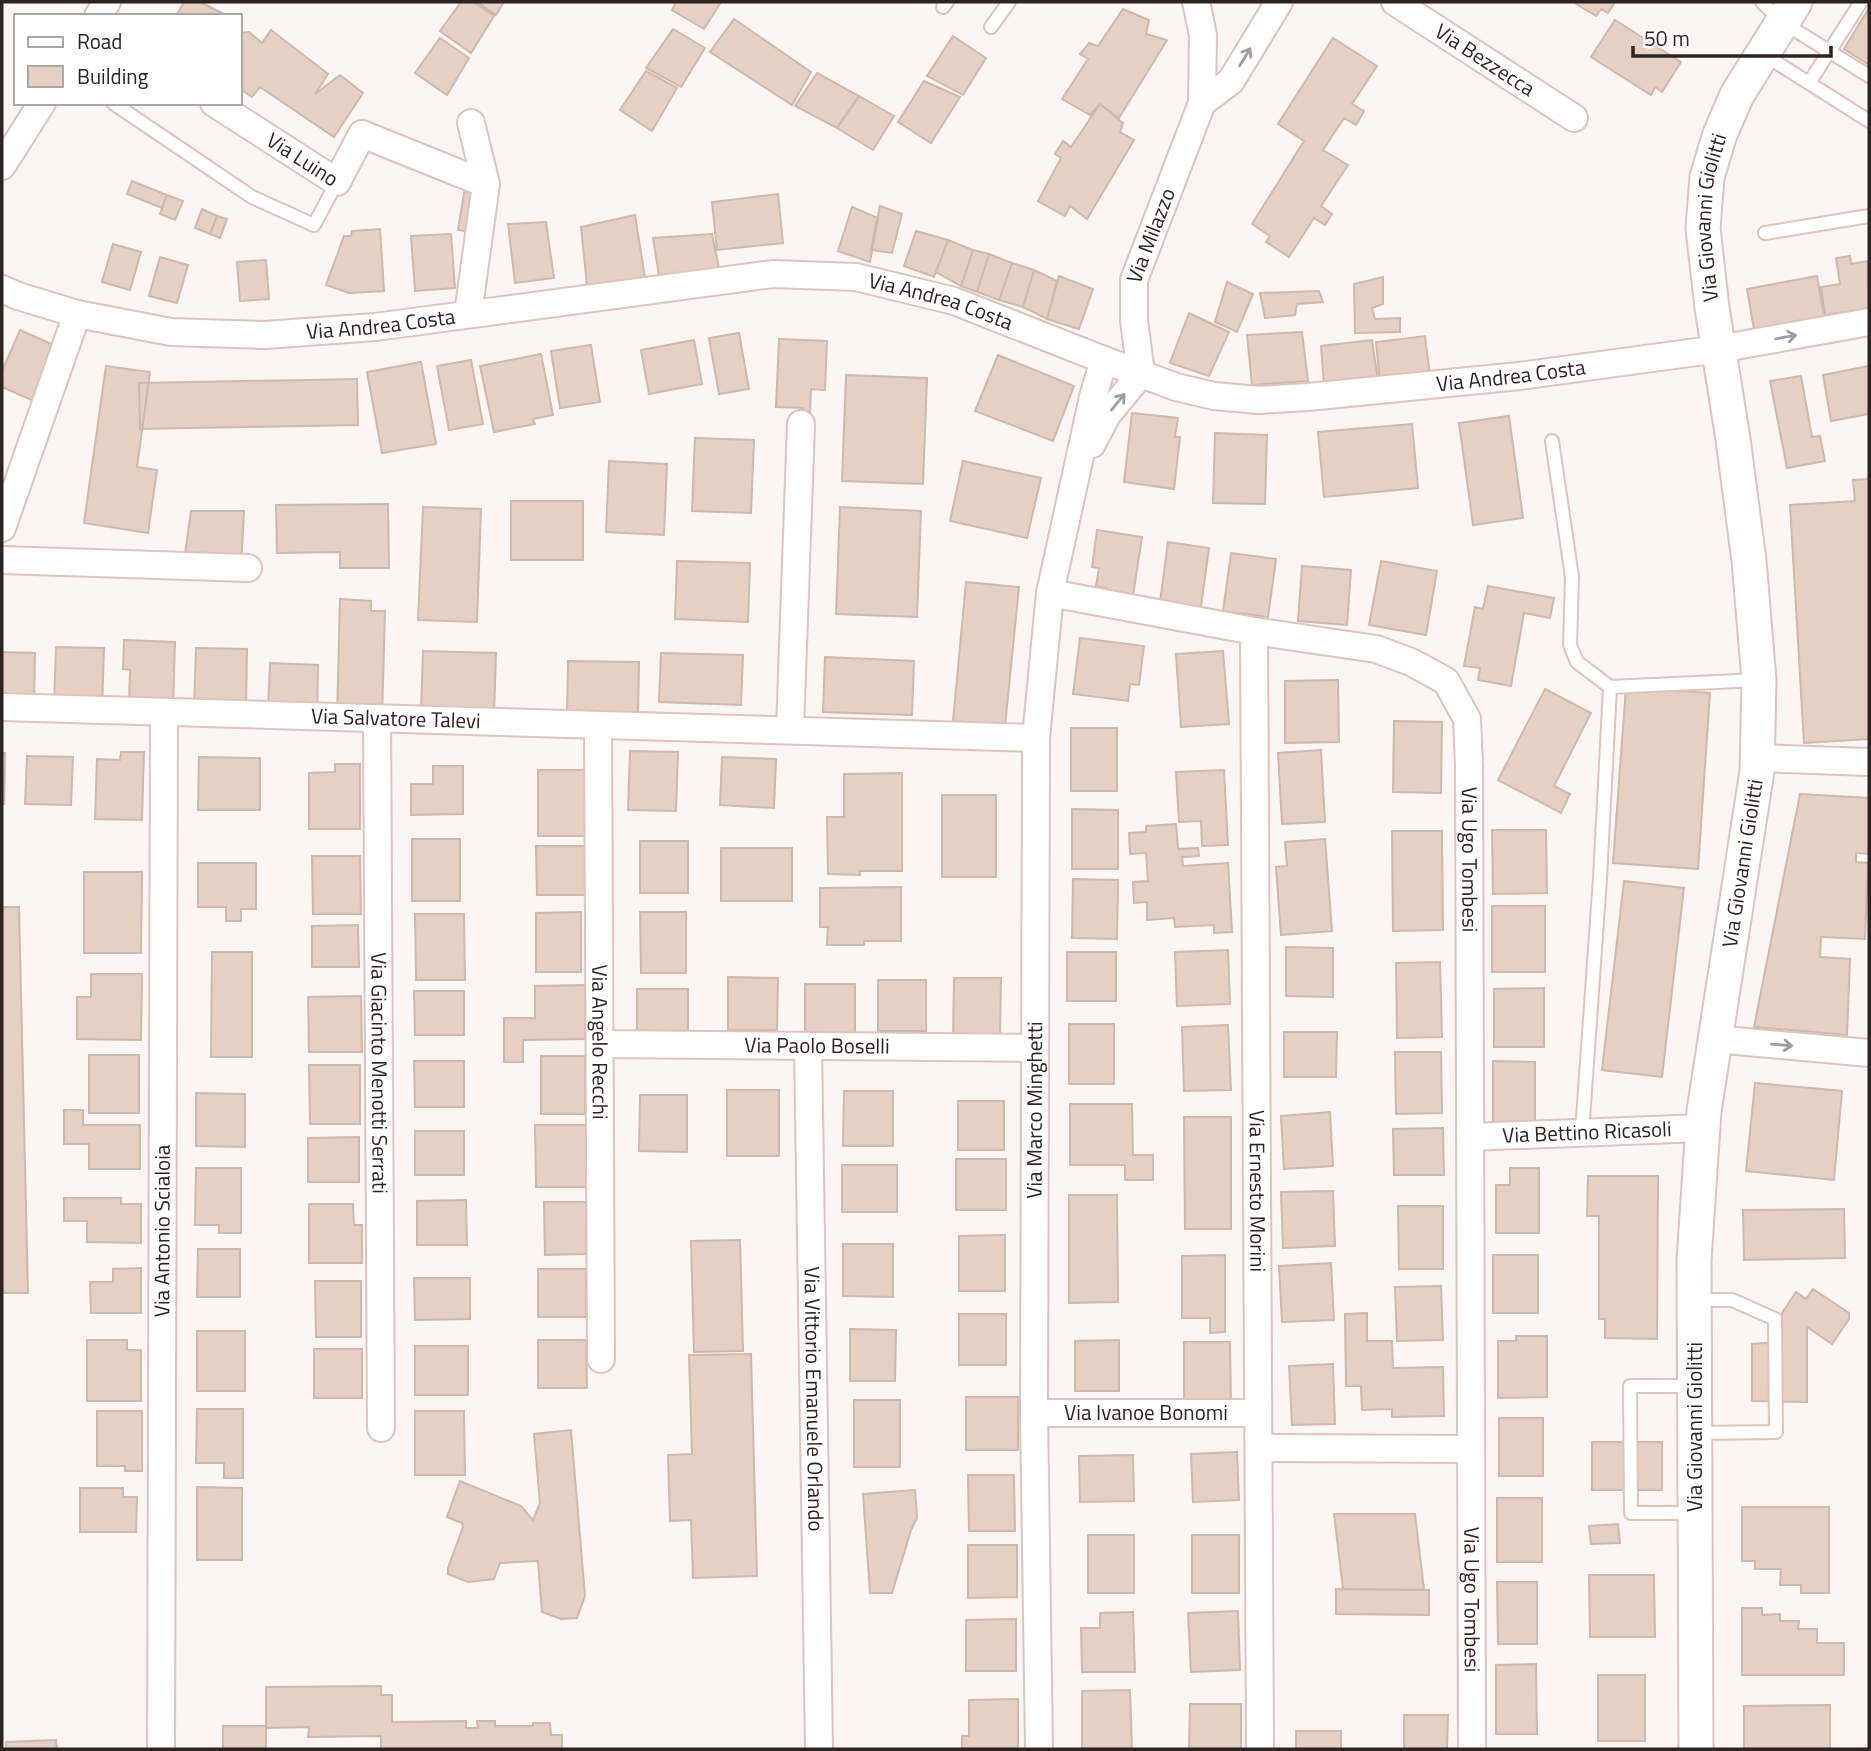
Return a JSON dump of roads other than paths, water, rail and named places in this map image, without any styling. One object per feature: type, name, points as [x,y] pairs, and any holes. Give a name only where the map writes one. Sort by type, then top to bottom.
[{"type":"street","name":"Via Milazzo","points":[[1141,374],[1134,320],[1134,280],[1202,103],[1203,35],[1196,2]]},
{"type":"street","points":[[1202,103],[1231,81],[1279,2]]},
{"type":"street","name":"Via Bezzecca","points":[[1395,2],[1427,10],[1574,118]]},
{"type":"street","name":"Via Giovanni Giolitti","points":[[1696,1749],[1694,1259],[1702,1128],[1758,758],[1759,680],[1749,561],[1703,228],[1707,177],[1720,134],[1737,94],[1763,54],[1780,8]]},
{"type":"street","points":[[2,166],[41,105]]},
{"type":"street","name":"Via Luino","points":[[217,105],[337,183],[362,134],[486,184]]},
{"type":"street","points":[[468,314],[486,184],[471,123]]},
{"type":"street","name":"Via Andrea Costa","points":[[2,289],[77,314],[170,332],[265,335],[375,327],[773,274],[856,277],[954,300],[1176,387],[1214,396],[1259,400],[1479,381],[1719,349],[1869,322]]},
{"type":"street","points":[[2,528],[77,314]]},
{"type":"street","name":"Via Marco Minghetti","points":[[1039,1749],[1034,1413],[1036,738],[1050,593],[1093,397],[1104,360]]},
{"type":"street","name":"Via Marco Minghetti","points":[[1076,474],[1107,415],[1141,374]]},
{"type":"street","points":[[790,730],[801,424]]},
{"type":"street","points":[[2,560],[248,568]]},
{"type":"street","name":"Via Ugo Tombesi","points":[[1050,593],[1254,631],[1376,649],[1411,662],[1446,681],[1467,719],[1472,1749]]},
{"type":"street","name":"Via Ernesto Morini","points":[[1254,631],[1259,1749]]},
{"type":"street","name":"Via Salvatore Talevi","points":[[2,707],[1036,738]]},
{"type":"street","name":"Via Antonio Scialoia","points":[[161,1749],[164,712]]},
{"type":"street","name":"Via Giacinto Menotti Serrati","points":[[377,718],[381,1428]]},
{"type":"street","name":"Via Angelo Recchi","points":[[598,725],[601,1359]]},
{"type":"street","points":[[1758,758],[1869,761]]},
{"type":"street","points":[[1714,1039],[1869,1053]]},
{"type":"street","name":"Via Paolo Boselli","points":[[600,1044],[1035,1048]]},
{"type":"street","name":"Via Vittorio Emanuele Orlando","points":[[808,1047],[819,1749]]},
{"type":"street","name":"Via Bettino Ricasoli","points":[[1471,1137],[1702,1128]]},
{"type":"street","name":"Via Ivanoe Bonomi","points":[[1034,1413],[1257,1413]]},
{"type":"street","points":[[1259,1448],[1471,1449]]},
{"type":"lane","points":[[991,27],[1009,2]]},
{"type":"lane","points":[[1809,83],[1861,2]]},
{"type":"lane","points":[[1780,8],[1829,51],[1869,76]]},
{"type":"lane","points":[[1763,54],[1869,121]]},
{"type":"lane","points":[[116,105],[252,197],[314,225],[337,183]]},
{"type":"lane","points":[[1765,233],[1869,216]]},
{"type":"lane","points":[[1552,441],[1572,577],[1570,645],[1577,662],[1610,687],[1759,680]]},
{"type":"lane","points":[[1582,1133],[1610,687]]},
{"type":"lane","points":[[1695,1300],[1732,1300],[1775,1319],[1776,1432],[1695,1433]]},
{"type":"lane","points":[[1695,1386],[1630,1387],[1631,1513],[1695,1513]]}]
